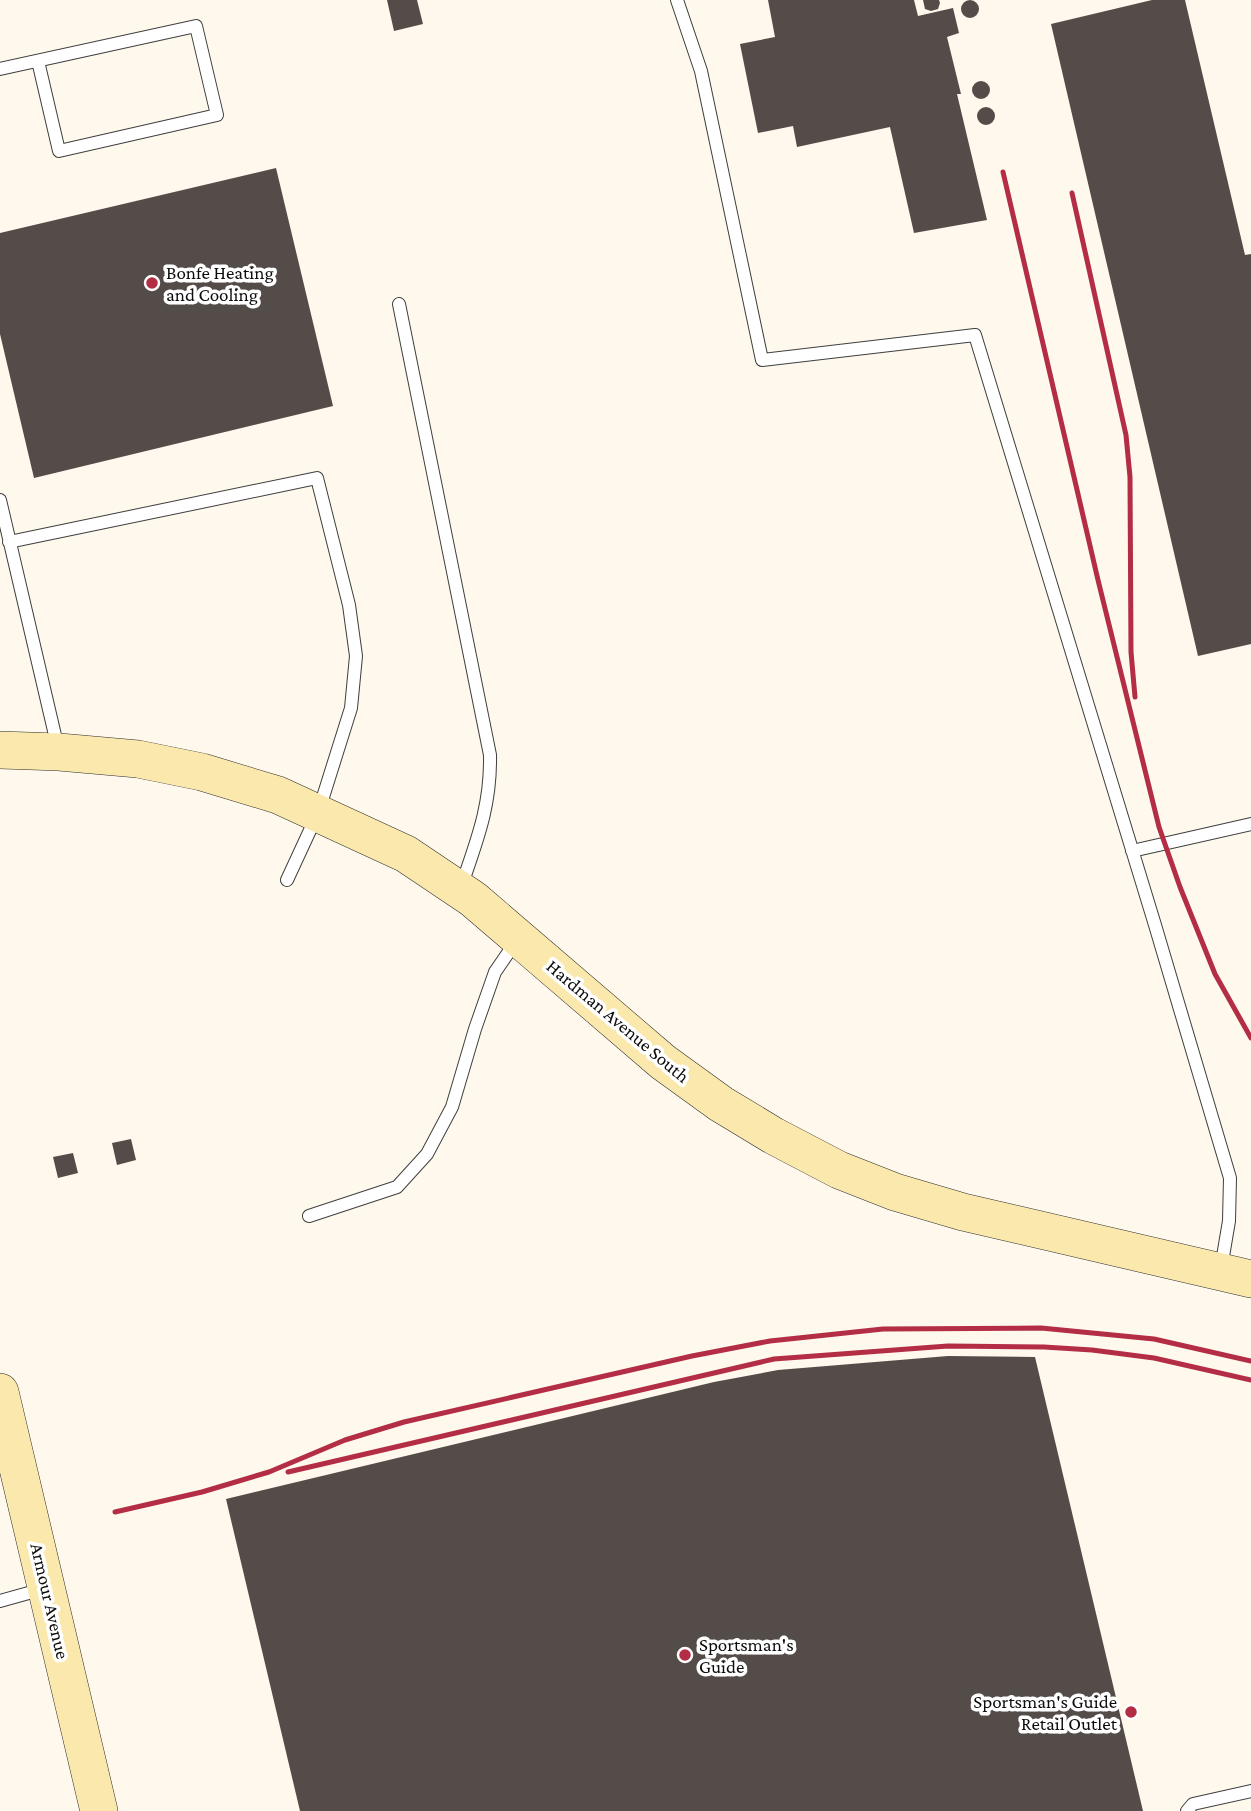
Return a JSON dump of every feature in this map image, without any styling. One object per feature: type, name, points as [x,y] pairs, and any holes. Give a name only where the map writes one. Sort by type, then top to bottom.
[{"type":"street","name":"Hardman Avenue South","points":[[0,750],[138,759],[202,772],[278,795],[406,854],[460,890],[663,1062],[721,1104],[839,1170],[895,1192],[963,1212],[1236,1275]]},
{"type":"street","name":"Armour Avenue","points":[[0,1392],[99,1811]]},
{"type":"lane","points":[[677,0],[701,71],[762,360],[975,335],[1230,1178],[1229,1221],[1236,1275]]},
{"type":"lane","points":[[0,69],[196,26],[217,116],[59,151],[38,61]]},
{"type":"lane","points":[[400,304],[490,755],[490,787],[485,813],[460,890]]},
{"type":"lane","points":[[9,542],[317,478],[349,605],[356,656],[351,708],[318,813],[287,880]]},
{"type":"lane","points":[[0,500],[59,752]]},
{"type":"lane","points":[[1132,851],[1251,824]]},
{"type":"lane","points":[[309,1216],[397,1187],[427,1154],[452,1107],[495,972],[518,938]]},
{"type":"lane","points":[[0,1601],[47,1588]]},
{"type":"lane","points":[[1187,1811],[1193,1804],[1251,1791]]},
{"type":"building","points":[[387,0],[417,0],[423,24],[394,31]]},
{"type":"building","points":[[768,0],[914,0],[918,16],[953,8],[959,33],[947,37],[961,94],[957,94],[987,220],[914,233],[890,127],[797,147],[793,126],[758,133],[740,44],[775,37]]},
{"type":"building","points":[[923,0],[939,0],[938,9],[925,9]]},
{"type":"building","points":[[970,0],[976,3],[979,9],[976,15],[970,18],[964,15],[961,9],[964,3]]},
{"type":"building","points":[[1152,0],[1185,0],[1245,255],[1251,254],[1251,644],[1198,656],[1051,24]]},
{"type":"building","points":[[981,81],[987,84],[990,90],[987,96],[981,99],[975,96],[972,90],[975,84]]},
{"type":"building","points":[[986,107],[992,110],[995,116],[992,122],[986,125],[980,122],[977,116],[980,110]]},
{"type":"building","name":"Bonfe Heating and Cooling","points":[[276,168],[333,406],[34,478],[0,334],[0,233]]},
{"type":"building","points":[[131,1139],[136,1160],[117,1165],[112,1143]]},
{"type":"building","points":[[73,1153],[78,1173],[58,1178],[53,1157]]},
{"type":"building","name":"Sportsman's Guide","points":[[948,1356],[1035,1357],[1143,1811],[300,1811],[226,1499],[714,1382],[778,1370]]},
{"type":"railway","points":[[1003,172],[1098,580],[1159,827],[1215,974],[1251,1038]]},
{"type":"railway","points":[[1072,193],[1126,435],[1130,477],[1131,652],[1135,697]]},
{"type":"railway","points":[[115,1512],[202,1492],[269,1472],[345,1440],[404,1422],[692,1356],[770,1341],[883,1329],[1041,1328],[1154,1339],[1251,1361]]},
{"type":"railway","points":[[288,1472],[774,1359],[948,1346],[1044,1347],[1154,1358],[1251,1380]]},
{"type":"place","name":"Bonfe Heating and Cooling","points":[[152,283]]},
{"type":"place","name":"Sportsman's Guide","points":[[685,1655]]},
{"type":"place","name":"Sportsman's Guide Retail Outlet","points":[[1131,1712]]}]
